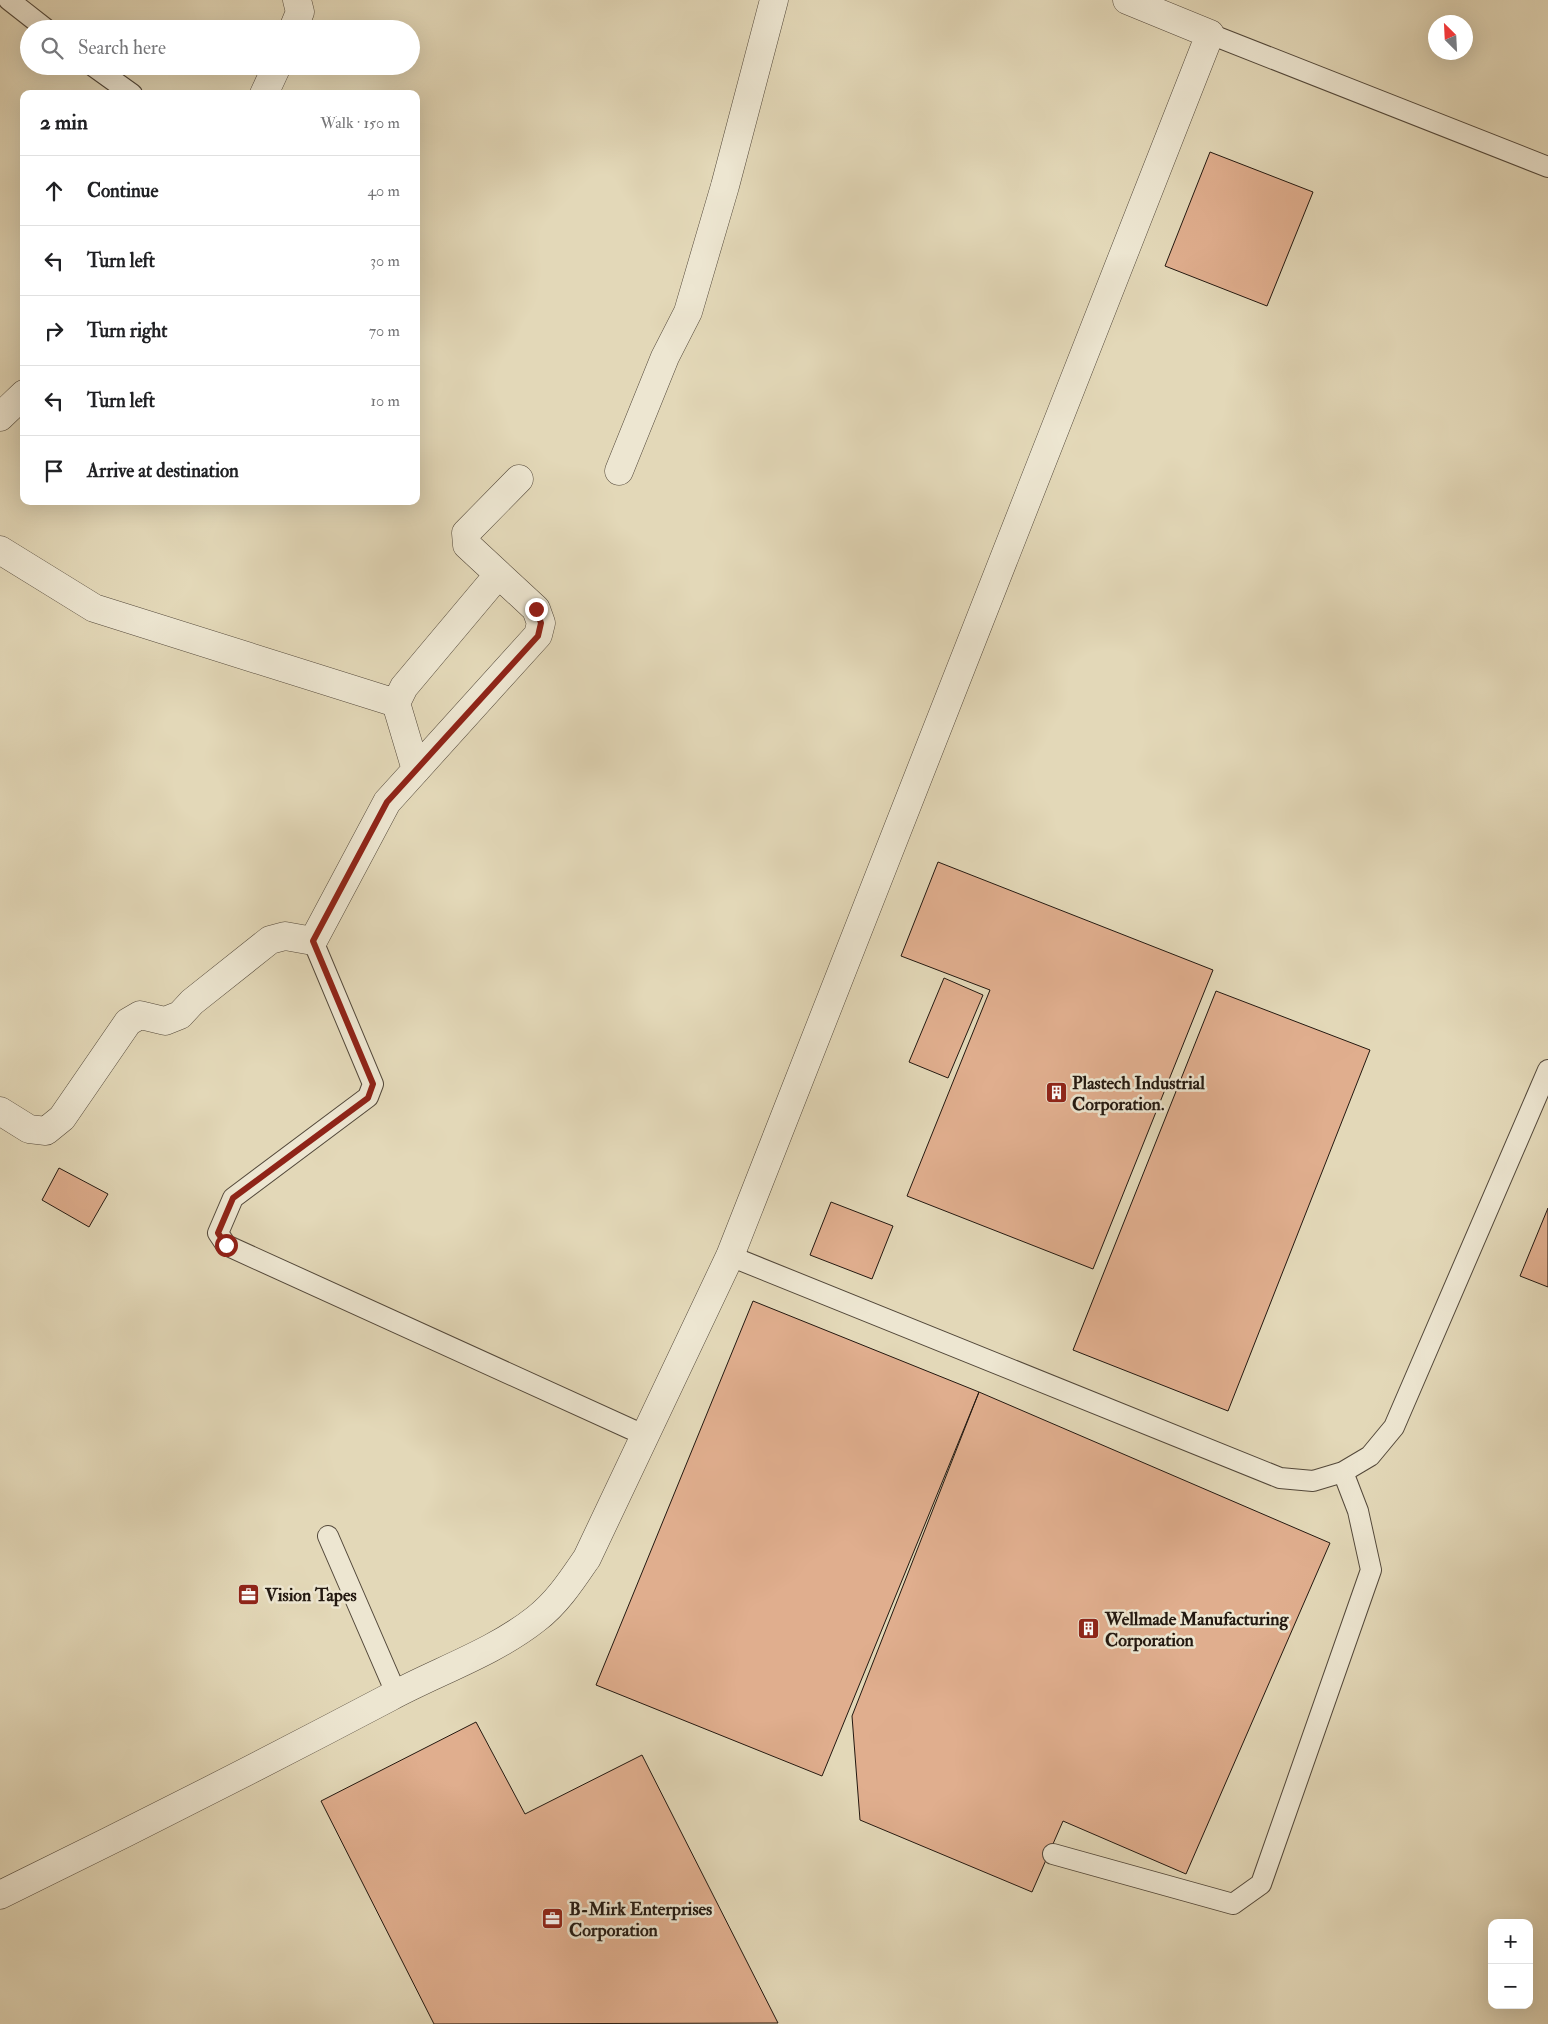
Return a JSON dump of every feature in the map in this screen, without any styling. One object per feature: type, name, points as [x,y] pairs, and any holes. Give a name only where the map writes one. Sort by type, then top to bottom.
[{"type":"street","points":[[297,0],[300,12],[297,20]]},
{"type":"street","points":[[619,471],[665,357],[688,312],[722,195],[774,0]]},
{"type":"street","points":[[0,1895],[193,1800],[396,1693],[488,1648],[542,1613],[565,1590],[587,1558],[730,1256],[1210,34],[1127,0]]},
{"type":"street","points":[[266,90],[273,75]]},
{"type":"street","points":[[0,417],[20,398]]},
{"type":"street","points":[[0,1111],[29,1129],[46,1131],[62,1118],[128,1022],[140,1015],[165,1021],[180,1016],[192,1002],[270,940],[285,936],[313,941],[387,802],[538,636],[541,623],[536,609],[467,545],[466,533],[519,479]]},
{"type":"street","points":[[0,550],[94,608],[396,703]]},
{"type":"street","points":[[416,770],[396,703],[404,687],[498,575]]},
{"type":"lane","points":[[9,0],[35,20]]},
{"type":"lane","points":[[1210,34],[1548,167]]},
{"type":"lane","points":[[106,75],[126,90]]},
{"type":"lane","points":[[313,941],[373,1084],[368,1098],[233,1198],[218,1233],[226,1245],[646,1436]]},
{"type":"lane","points":[[730,1256],[1280,1478],[1313,1481],[1343,1472],[1370,1456],[1394,1427],[1548,1070]]},
{"type":"lane","points":[[1053,1854],[1233,1904],[1261,1884],[1371,1570],[1358,1510],[1343,1472]]},
{"type":"lane","points":[[328,1536],[396,1693]]},
{"type":"building","points":[[1210,152],[1313,192],[1267,306],[1165,266]]},
{"type":"building","name":"Plastech Industrial Corporation.","points":[[938,862],[1213,970],[1093,1269],[907,1196],[990,990],[901,956]]},
{"type":"building","points":[[944,978],[983,995],[948,1078],[909,1062]]},
{"type":"building","points":[[1216,991],[1370,1050],[1228,1411],[1073,1350]]},
{"type":"building","points":[[59,1168],[108,1194],[89,1227],[42,1200]]},
{"type":"building","points":[[831,1202],[893,1226],[872,1279],[810,1255]]},
{"type":"building","points":[[1548,1208],[1548,1287],[1520,1276]]},
{"type":"building","points":[[753,1301],[979,1392],[822,1776],[596,1685]]},
{"type":"building","name":"Wellmade Manufacturing Corporation","points":[[979,1392],[1330,1543],[1186,1874],[1063,1821],[1032,1892],[860,1820],[852,1716]]},
{"type":"building","name":"B-Mirk Enterprises Corporation","points":[[476,1722],[525,1814],[642,1755],[778,2023],[434,2024],[321,1801]]},
{"type":"place","name":"Plastech Industrial Corporation.","points":[[1056,1093]]},
{"type":"place","name":"Vision Tapes","points":[[249,1595]]},
{"type":"place","name":"Wellmade Manufacturing Corporation","points":[[1089,1629]]},
{"type":"place","name":"B-Mirk Enterprises Corporation","points":[[553,1919]]},
{"type":"route","points":[[226,1245],[218,1233],[233,1198],[368,1098],[373,1084],[313,941],[356,857],[387,802],[538,636],[541,623],[536,609]]}]
